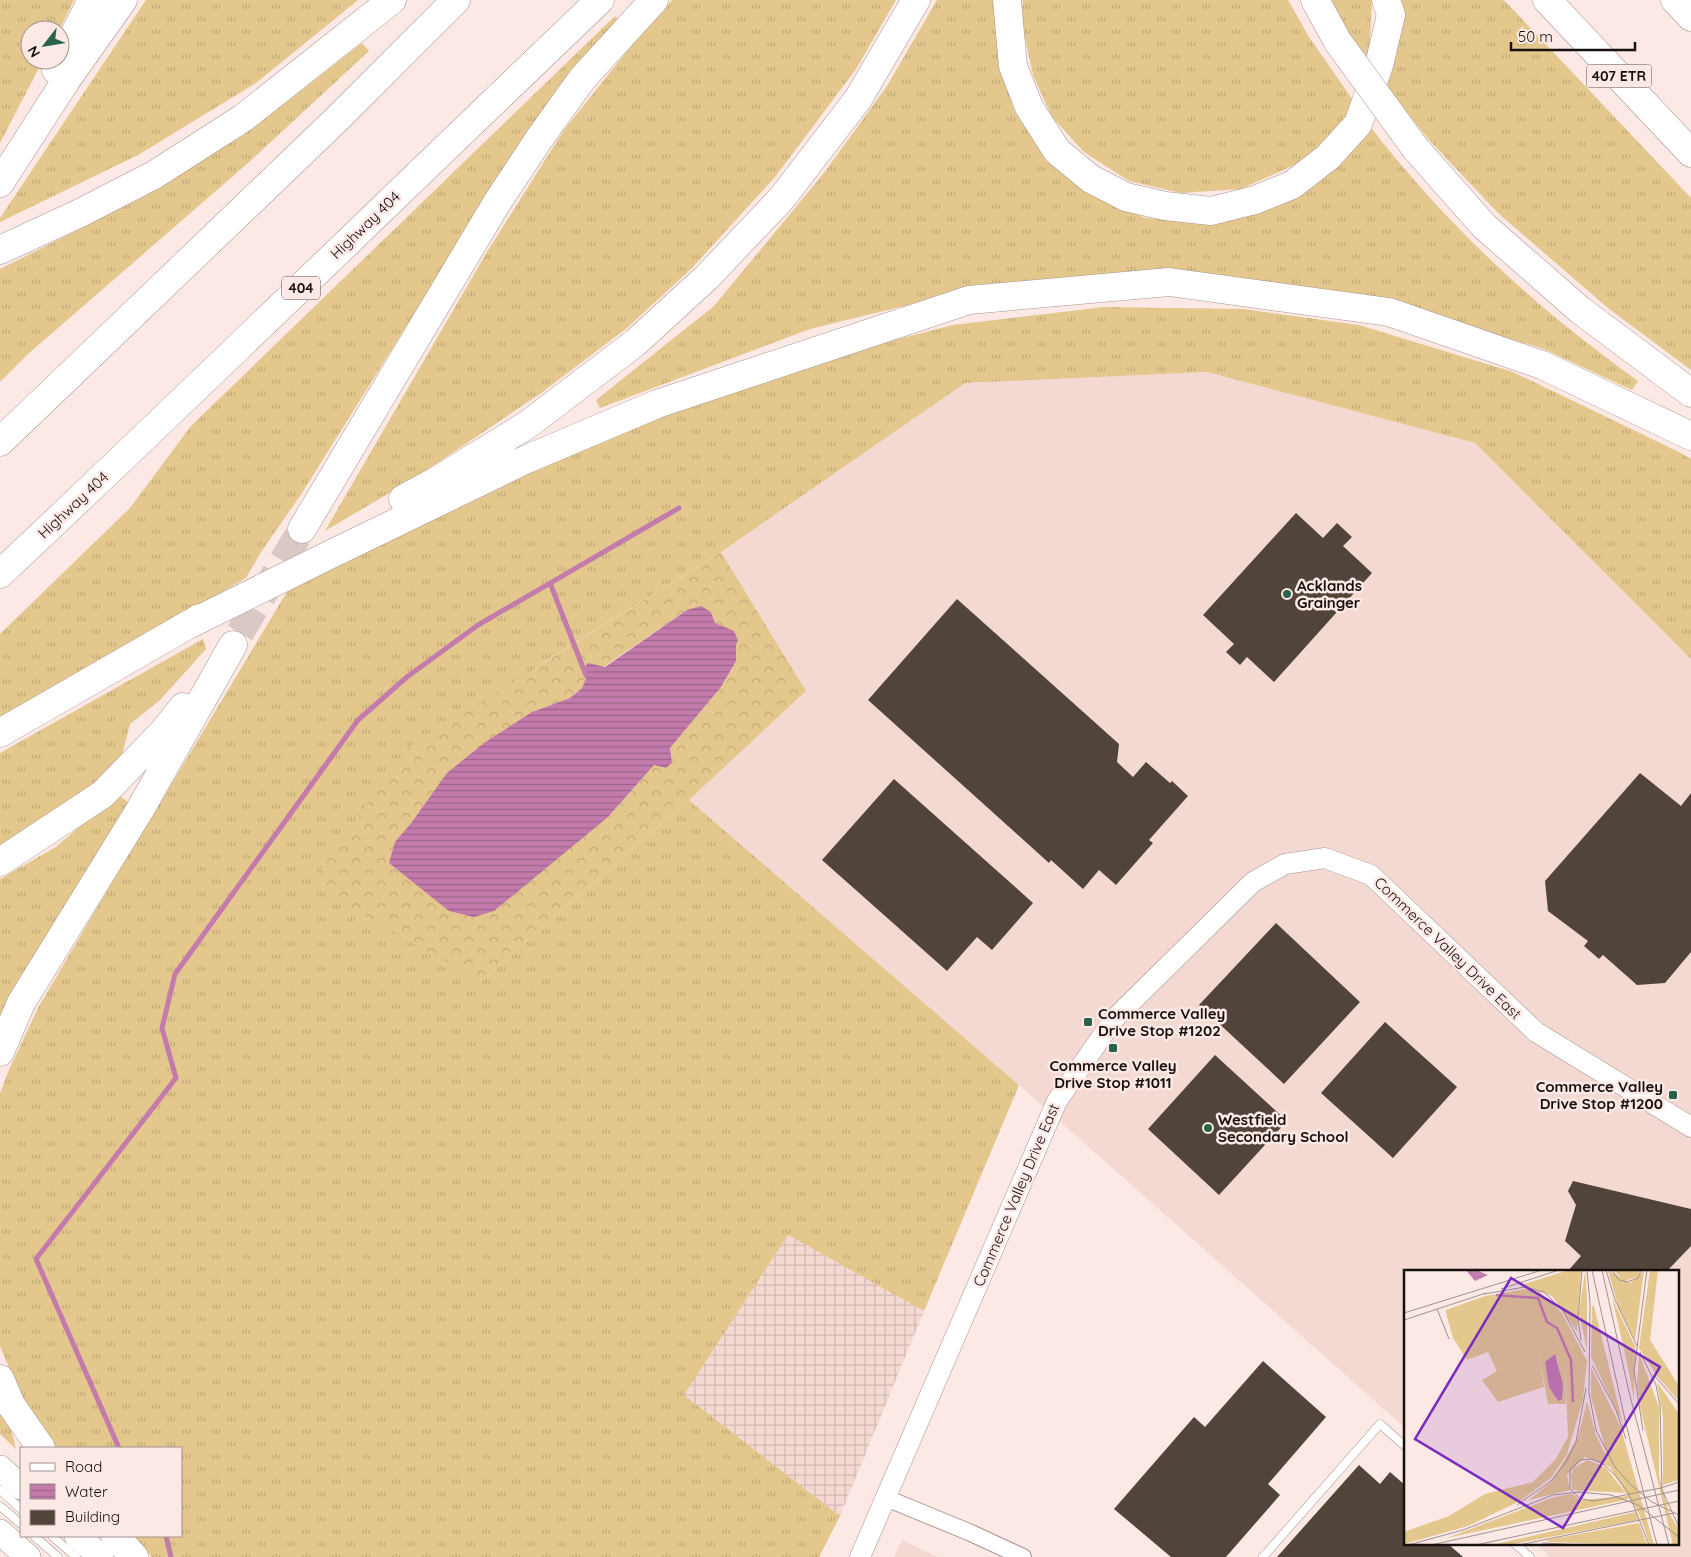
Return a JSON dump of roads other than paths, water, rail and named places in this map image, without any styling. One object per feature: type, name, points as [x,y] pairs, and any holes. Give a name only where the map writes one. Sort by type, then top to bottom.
[{"type":"highway","points":[[0,175],[92,0]]},
{"type":"highway","points":[[0,184],[68,79],[123,0]]},
{"type":"highway","points":[[0,250],[78,214],[154,174],[235,123],[392,0]]},
{"type":"highway","points":[[0,442],[337,119],[456,0]]},
{"type":"highway","name":"Highway 404","points":[[0,574],[249,338],[600,0]]},
{"type":"highway","points":[[302,529],[498,200],[582,79],[654,0]]},
{"type":"highway","points":[[0,733],[184,628],[334,536],[436,481],[528,424],[635,344],[707,278],[782,198],[858,99],[916,0]]},
{"type":"highway","points":[[1007,0],[1012,66],[1029,107],[1057,151],[1091,179],[1126,197],[1165,206],[1211,211],[1255,200],[1292,185],[1328,157],[1358,124],[1379,65],[1391,15],[1386,0]]},
{"type":"highway","points":[[1316,0],[1338,42],[1416,149],[1484,226],[1580,310],[1691,394]]},
{"type":"highway","name":"407 ETR","points":[[1547,0],[1691,153]]},
{"type":"highway","points":[[1675,0],[1691,17]]},
{"type":"highway","points":[[184,628],[332,553],[527,459],[648,407],[969,300],[1169,282],[1389,312],[1542,365],[1691,436]]},
{"type":"highway","points":[[0,862],[103,794],[164,731],[237,639],[141,808],[22,1003],[0,1052]]},
{"type":"highway","points":[[0,1380],[11,1405],[40,1447]]},
{"type":"highway","points":[[116,1537],[134,1557]]},
{"type":"main road","points":[[0,1468],[20,1486]]},
{"type":"main road","points":[[0,1532],[28,1557]]},
{"type":"main road","points":[[78,1537],[101,1557]]},
{"type":"street","name":"Commerce Valley Drive East","points":[[860,1557],[1057,1101],[1114,1019],[1253,882],[1285,864],[1325,858],[1371,874],[1536,1032],[1691,1127]]},
{"type":"street","points":[[886,1498],[1023,1557]]},
{"type":"lane","points":[[1263,1557],[1380,1424],[1404,1445]]},
{"type":"lane","points":[[0,1490],[20,1507]]},
{"type":"lane","points":[[0,1506],[20,1523]]},
{"type":"lane","points":[[35,1537],[58,1557]]},
{"type":"lane","points":[[53,1537],[76,1557]]},
{"type":"lane","points":[[1515,1544],[1530,1557]]},
{"type":"water","points":[[701,606],[711,612],[715,623],[734,631],[738,640],[736,645],[736,661],[721,687],[670,748],[672,763],[666,768],[654,765],[608,817],[494,911],[474,917],[449,911],[389,863],[395,842],[412,822],[447,773],[484,743],[532,712],[570,698],[582,688],[586,679],[582,671],[588,663],[605,667],[687,610]]},
{"type":"waterway","points":[[119,1447],[36,1259],[176,1078],[162,1028],[175,974],[358,720],[407,677],[478,625],[679,508]]},
{"type":"waterway","points":[[550,583],[586,675]]},
{"type":"waterway","points":[[166,1537],[171,1557]]},
{"type":"tunnel","points":[[240,633],[302,529]]},
{"type":"place","name":"Acklands Grainger","points":[[1287,594]]},
{"type":"place","name":"Commerce Valley Drive Stop #1202","points":[[1088,1022]]},
{"type":"place","name":"Commerce Valley Drive Stop #1011","points":[[1113,1048]]},
{"type":"place","name":"Commerce Valley Drive Stop #1200","points":[[1673,1095]]},
{"type":"place","name":"Westfield Secondary School","points":[[1208,1128]]}]
